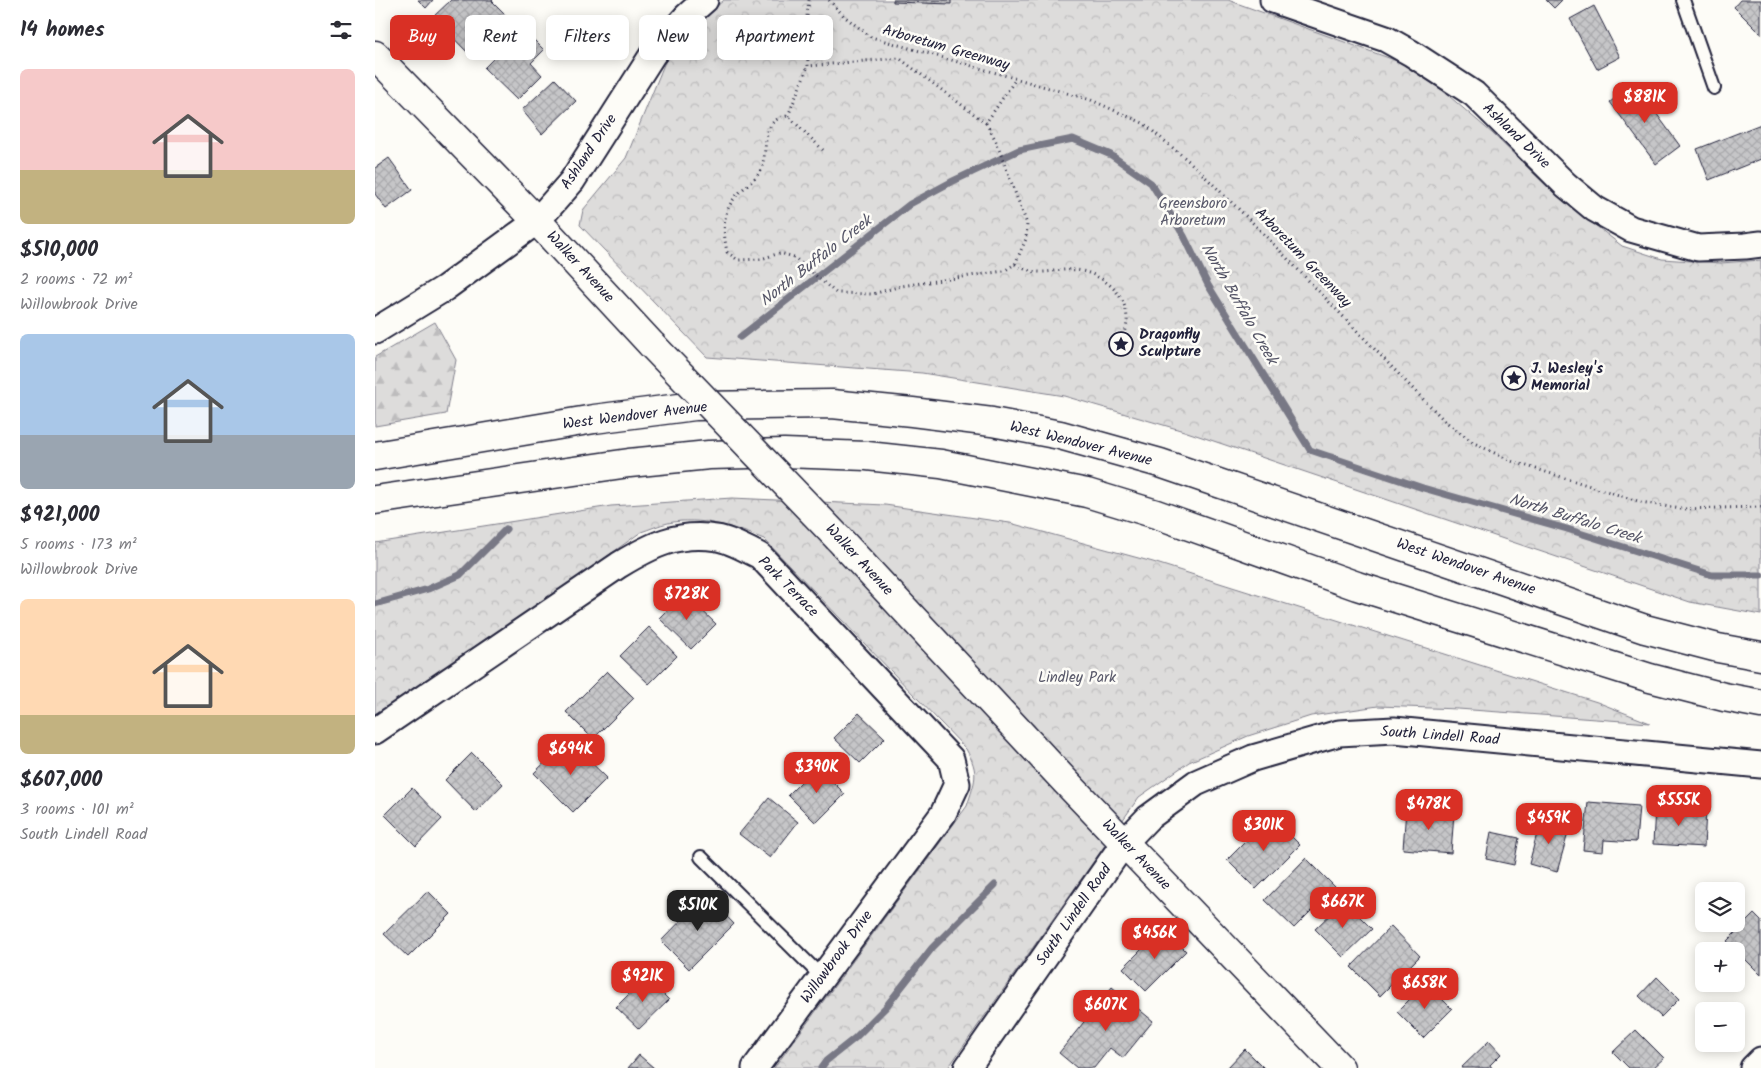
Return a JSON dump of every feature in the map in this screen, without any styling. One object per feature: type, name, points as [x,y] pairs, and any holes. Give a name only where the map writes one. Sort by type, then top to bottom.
[{"type":"main road","name":"Walker Avenue","points":[[375,55],[537,221],[652,345],[838,538],[1340,1068]]},
{"type":"main road","name":"West Wendover Avenue","points":[[375,456],[595,419],[695,406],[832,404],[992,422],[1060,435],[1160,463],[1645,629],[1718,648],[1761,656]]},
{"type":"main road","points":[[375,500],[629,463],[709,456],[784,454],[858,456],[941,464],[1087,493],[1156,514],[1357,586],[1631,672],[1724,697],[1761,704]]},
{"type":"street","name":"Ashland Drive","points":[[375,331],[445,288],[537,221],[572,181],[653,54],[687,16],[705,0]]},
{"type":"street","name":"Ashland Drive","points":[[1273,0],[1386,39],[1411,53],[1474,94],[1566,185],[1595,209],[1631,230],[1697,248],[1761,244]]},
{"type":"street","name":"Park Terrace","points":[[375,731],[619,565],[648,548],[681,537],[719,538],[760,556],[951,760],[957,784],[943,814],[918,847]]},
{"type":"street","name":"South Lindell Road","points":[[967,1068],[1125,843],[1149,818],[1195,783],[1253,758],[1339,733],[1394,730],[1761,765]]},
{"type":"street","name":"Willowbrook Drive","points":[[755,1068],[918,847]]},
{"type":"street","points":[[1753,1068],[1761,1060]]},
{"type":"lane","points":[[1683,0],[1714,88]]},
{"type":"lane","points":[[701,857],[822,977]]},
{"type":"path","points":[[788,116],[808,66],[807,16],[809,0]]},
{"type":"path","name":"Arboretum Greenway","points":[[829,0],[845,18],[871,37],[1015,80],[1091,100],[1143,123],[1191,163],[1248,218],[1445,421],[1474,443],[1511,461],[1641,502],[1681,510],[1761,507]]},
{"type":"path","points":[[788,116],[782,117],[772,124],[767,133],[762,167],[758,176],[733,199],[727,210],[723,231],[727,252],[738,260],[761,259],[780,253],[794,257],[836,293],[873,294],[901,286],[1004,271],[1015,264],[1027,240],[1027,224],[995,138],[986,123],[899,58],[808,66]]},
{"type":"path","points":[[986,123],[1015,80]]},
{"type":"path","points":[[788,116],[823,150]]},
{"type":"path","points":[[1015,264],[1026,271],[1040,273],[1076,270],[1095,275],[1114,288],[1123,301],[1127,320],[1124,340]]},
{"type":"green space","name":"Greensboro Arboretum","points":[[724,0],[1228,0],[1400,62],[1442,90],[1492,133],[1554,193],[1622,246],[1662,259],[1721,263],[1761,260],[1761,615],[1690,602],[1184,431],[1064,396],[922,373],[707,357],[580,225],[583,210],[626,158],[665,62],[667,60],[707,60],[706,15]]},
{"type":"green space","points":[[435,322],[456,360],[446,414],[375,426],[375,357]]},
{"type":"green space","name":"Lindley Park","points":[[732,498],[885,505],[1010,523],[1153,562],[1597,702],[1650,723],[1458,709],[1378,706],[1311,716],[1248,736],[1189,762],[1139,797],[948,1068],[774,1068],[967,806],[975,771],[966,749],[764,539],[741,530],[717,524],[692,521],[668,523],[641,532],[428,685],[375,719],[375,543],[611,506]]},
{"type":"building","points":[[418,0],[433,0],[426,8]]},
{"type":"building","points":[[451,0],[493,0],[506,15],[465,15],[465,50],[455,40],[455,15],[435,15]]},
{"type":"building","points":[[893,0],[951,0],[951,4],[893,2]]},
{"type":"building","points":[[1546,0],[1562,0],[1554,8]]},
{"type":"building","points":[[1740,0],[1761,0],[1761,34],[1734,7]]},
{"type":"building","points":[[1594,6],[1620,57],[1597,69],[1570,19]]},
{"type":"building","points":[[536,42],[544,50],[536,58]]},
{"type":"building","points":[[492,60],[534,60],[531,63],[542,75],[517,100],[484,68]]},
{"type":"building","points":[[555,79],[576,101],[542,134],[522,110]]},
{"type":"building","points":[[1635,84],[1680,146],[1656,164],[1610,102]]},
{"type":"building","points":[[1761,124],[1761,159],[1709,180],[1697,149]]},
{"type":"building","points":[[389,158],[412,190],[386,209],[375,194],[375,168]]},
{"type":"building","points":[[684,593],[716,624],[691,649],[659,618]]},
{"type":"building","points":[[649,627],[677,656],[649,684],[620,656]]},
{"type":"building","points":[[607,671],[634,698],[593,739],[566,712]]},
{"type":"building","points":[[859,713],[885,738],[860,763],[834,738]]},
{"type":"building","points":[[568,740],[607,778],[573,812],[534,773]]},
{"type":"building","points":[[472,753],[503,784],[476,812],[445,780]]},
{"type":"building","points":[[817,766],[845,794],[816,823],[788,795]]},
{"type":"building","points":[[412,788],[442,819],[416,846],[385,815]]},
{"type":"building","points":[[769,798],[798,822],[770,858],[739,834]]},
{"type":"building","points":[[1588,802],[1639,806],[1636,842],[1604,840],[1603,852],[1583,850]]},
{"type":"building","points":[[1655,807],[1706,810],[1704,847],[1653,844]]},
{"type":"building","points":[[1406,809],[1454,813],[1451,853],[1403,849]]},
{"type":"building","points":[[1271,816],[1300,845],[1256,889],[1227,860]]},
{"type":"building","points":[[1541,818],[1570,826],[1557,872],[1529,864]]},
{"type":"building","points":[[1491,832],[1519,838],[1514,865],[1486,859]]},
{"type":"building","points":[[1306,858],[1335,887],[1294,928],[1265,900]]},
{"type":"building","points":[[428,891],[451,914],[408,957],[384,934]]},
{"type":"building","points":[[706,895],[734,924],[689,969],[661,941]]},
{"type":"building","points":[[1344,901],[1372,929],[1343,957],[1315,929]]},
{"type":"building","points":[[1754,914],[1761,921],[1761,975],[1745,959],[1745,942],[1727,941],[1736,932],[1745,932],[1745,923]]},
{"type":"building","points":[[1391,926],[1420,956],[1380,996],[1351,967]]},
{"type":"building","points":[[1163,928],[1186,951],[1146,991],[1123,968]]},
{"type":"building","points":[[646,977],[669,1000],[639,1029],[616,1007]]},
{"type":"building","points":[[1657,977],[1679,999],[1661,1017],[1639,996]]},
{"type":"building","points":[[1426,983],[1452,1009],[1423,1038],[1397,1012]]},
{"type":"building","points":[[1112,987],[1153,1021],[1123,1058],[1110,1048],[1094,1068],[1077,1068],[1059,1053]]},
{"type":"building","points":[[1636,1030],[1664,1058],[1653,1068],[1629,1068],[1613,1052]]},
{"type":"building","points":[[1489,1041],[1501,1054],[1490,1065],[1492,1068],[1461,1068]]},
{"type":"building","points":[[1245,1049],[1264,1068],[1227,1068]]},
{"type":"building","points":[[639,1055],[654,1068],[628,1068]]},
{"type":"waterway","name":"North Buffalo Creek","points":[[740,337],[910,204],[951,182],[1019,150],[1073,139],[1111,155],[1151,183],[1184,236],[1208,285],[1310,450],[1423,488],[1567,529],[1712,575],[1761,575]]},
{"type":"waterway","name":"North Buffalo Creek","points":[[375,604],[428,589],[460,575],[506,529]]},
{"type":"waterway","points":[[821,1068],[826,1061],[855,1038],[885,1008],[932,948],[995,885]]},
{"type":"place","name":"Dragonfly Sculpture","points":[[1121,344]]},
{"type":"place","name":"J. Wesley's Memorial","points":[[1514,378]]}]
